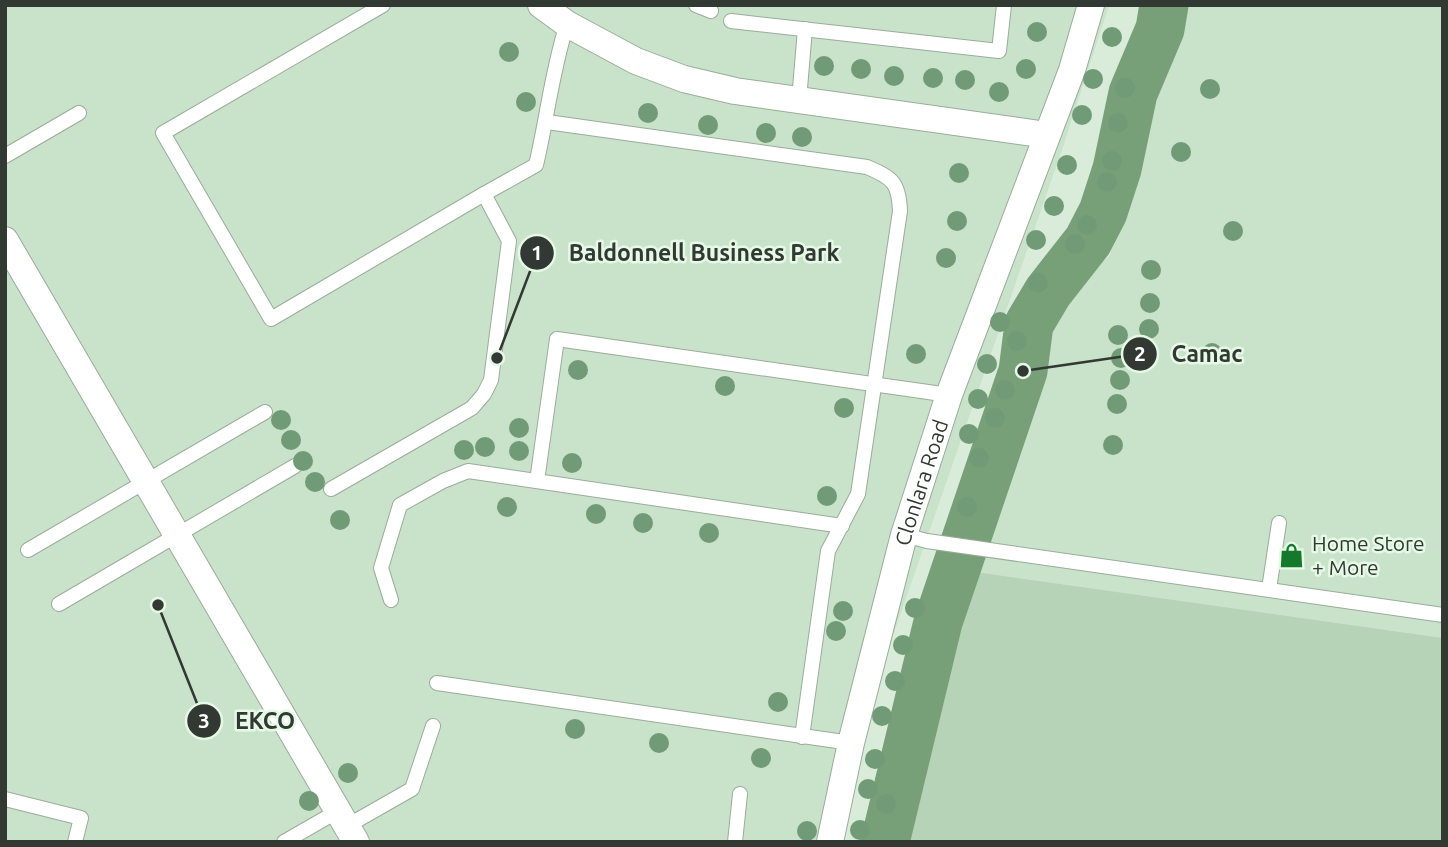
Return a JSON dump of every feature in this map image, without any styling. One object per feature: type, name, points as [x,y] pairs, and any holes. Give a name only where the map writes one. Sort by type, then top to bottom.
[{"type":"street","points":[[541,5],[567,24],[636,61],[684,79],[735,91],[1047,135]]},
{"type":"street","name":"Clonlara Road","points":[[830,842],[851,743],[904,535],[949,395],[1072,70],[1091,5]]},
{"type":"street","points":[[5,240],[347,826]]},
{"type":"lane","points":[[383,5],[163,133],[271,319],[536,165],[567,24]]},
{"type":"lane","points":[[696,5],[711,11]]},
{"type":"lane","points":[[731,21],[999,51],[1004,5]]},
{"type":"lane","points":[[799,100],[805,29]]},
{"type":"lane","points":[[5,156],[79,113]]},
{"type":"lane","points":[[547,122],[867,167],[886,175],[899,190],[900,211],[858,494],[828,551],[802,737]]},
{"type":"lane","points":[[331,489],[471,408],[484,394],[491,380],[509,241],[484,194]]},
{"type":"lane","points":[[537,481],[556,339],[949,395]]},
{"type":"lane","points":[[28,550],[265,412]]},
{"type":"lane","points":[[58,604],[295,466]]},
{"type":"lane","points":[[391,600],[381,568],[400,505],[443,481],[468,471],[842,527]]},
{"type":"lane","points":[[1269,589],[1279,523]]},
{"type":"lane","points":[[904,535],[985,550],[1443,615]]},
{"type":"lane","points":[[437,683],[851,743]]},
{"type":"lane","points":[[284,842],[347,826],[412,789],[433,726]]},
{"type":"lane","points":[[735,842],[740,794]]},
{"type":"lane","points":[[5,799],[81,818],[75,842]]},
{"type":"shaded area","points":[[5,5],[1109,5],[1064,144],[872,696],[842,842],[5,842]]},
{"type":"shaded area","points":[[1172,5],[1443,5],[1443,638],[969,571],[981,533],[1011,466],[1053,301],[1077,285],[1110,255],[1116,221]]},
{"type":"shaded area","points":[[944,571],[969,571],[1443,638],[1443,842],[873,842]]},
{"type":"waterway","points":[[885,842],[938,622],[1023,371],[1029,324],[1048,292],[1088,241],[1103,212],[1117,169],[1133,93],[1160,29],[1164,5]]},
{"type":"place","name":"Baldonnell Business Park","points":[[497,358]]},
{"type":"place","name":"Camac","points":[[1023,371]]},
{"type":"place","name":"Home Store + More","points":[[1292,555]]},
{"type":"place","name":"EKCO","points":[[158,605]]}]
